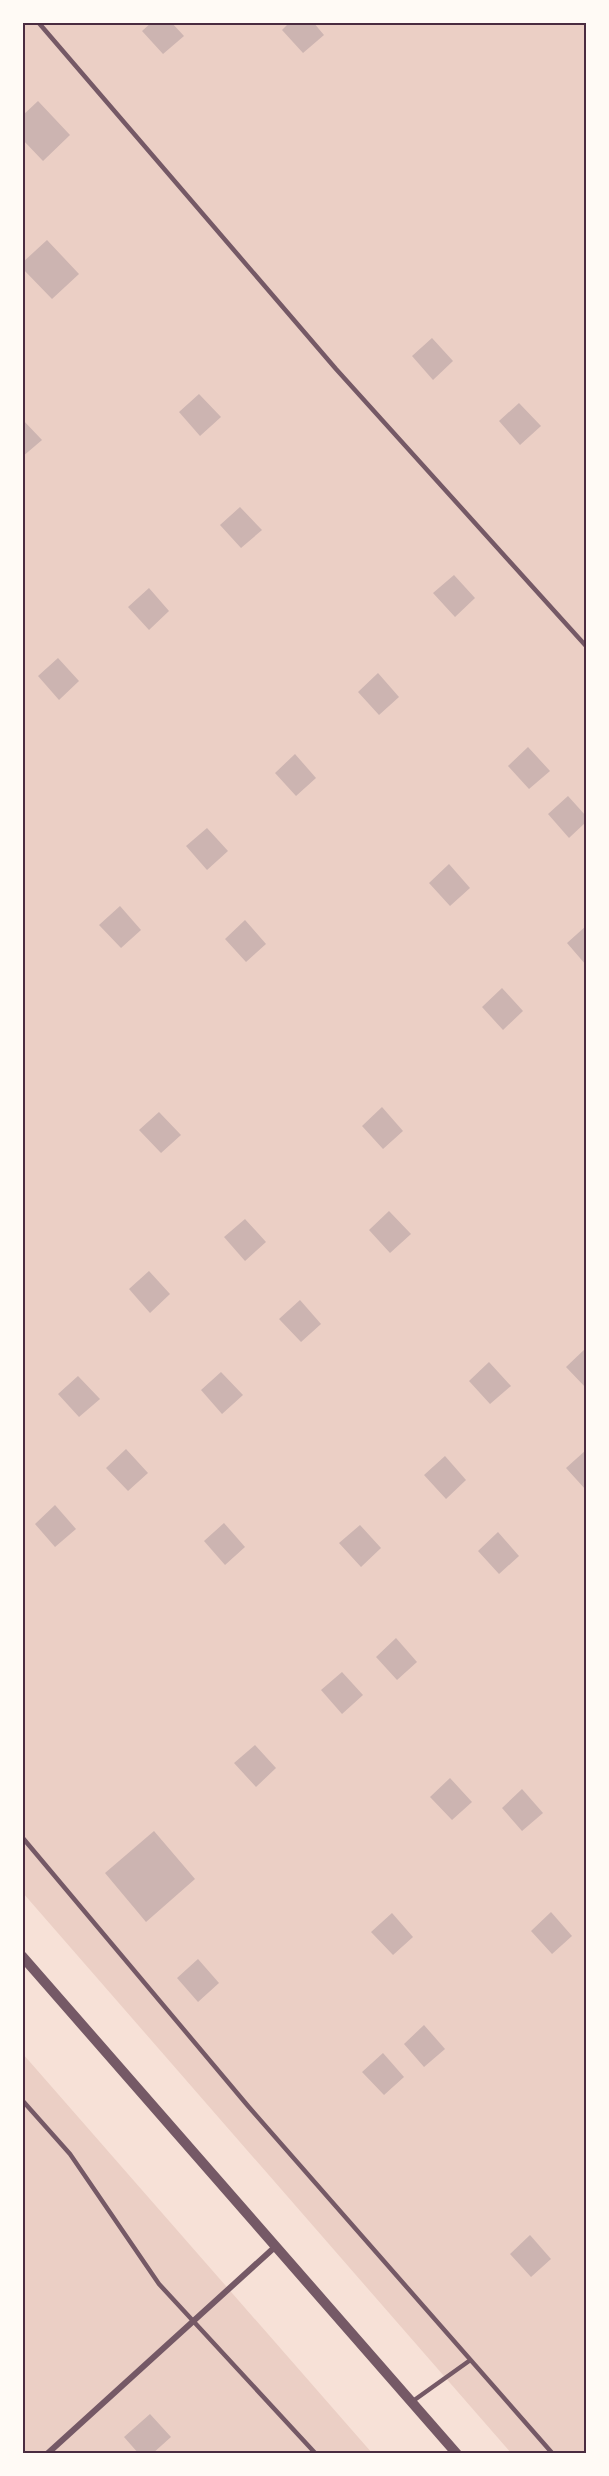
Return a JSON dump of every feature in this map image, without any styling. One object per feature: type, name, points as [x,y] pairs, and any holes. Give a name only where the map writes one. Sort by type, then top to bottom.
[{"type":"street","points":[[22,1956],[457,2454]]},
{"type":"street","points":[[47,2454],[194,2323],[276,2246]]},
{"type":"lane","points":[[38,22],[336,369],[586,646]]},
{"type":"lane","points":[[22,1837],[248,2106],[469,2361],[553,2454]]},
{"type":"lane","points":[[22,2100],[70,2154],[159,2284],[316,2454]]},
{"type":"lane","points":[[411,2402],[469,2361]]},
{"type":"shaded area","points":[[22,23],[586,23],[586,2453],[511,2453],[23,1893]]},
{"type":"shaded area","points":[[23,2054],[372,2453],[23,2453]]},
{"type":"building","points":[[152,22],[171,22],[184,36],[163,54],[142,31]]},
{"type":"building","points":[[290,22],[313,22],[324,35],[303,53],[282,30]]},
{"type":"building","points":[[38,101],[70,135],[43,161],[22,139],[22,116]]},
{"type":"building","points":[[47,240],[79,274],[52,299],[22,268],[22,263]]},
{"type":"building","points":[[432,338],[453,361],[433,380],[412,356]]},
{"type":"building","points":[[199,394],[221,417],[200,436],[179,412]]},
{"type":"building","points":[[519,403],[541,426],[520,445],[499,421]]},
{"type":"building","points":[[22,419],[42,440],[22,457]]},
{"type":"building","points":[[240,507],[262,530],[241,548],[220,525]]},
{"type":"building","points":[[454,575],[475,598],[455,617],[433,593]]},
{"type":"building","points":[[149,588],[169,611],[149,630],[128,607]]},
{"type":"building","points":[[58,658],[79,681],[59,700],[38,676]]},
{"type":"building","points":[[378,673],[399,697],[379,715],[358,692]]},
{"type":"building","points":[[528,747],[550,771],[529,789],[508,766]]},
{"type":"building","points":[[295,754],[316,778],[296,796],[275,773]]},
{"type":"building","points":[[568,796],[586,816],[586,822],[569,838],[548,814]]},
{"type":"building","points":[[207,828],[228,851],[207,870],[186,846]]},
{"type":"building","points":[[449,864],[470,888],[450,906],[429,883]]},
{"type":"building","points":[[120,906],[141,930],[121,948],[99,925]]},
{"type":"building","points":[[245,920],[266,944],[246,962],[225,939]]},
{"type":"building","points":[[586,926],[586,965],[567,943]]},
{"type":"building","points":[[502,988],[523,1011],[503,1030],[482,1007]]},
{"type":"building","points":[[382,1107],[403,1131],[383,1149],[362,1126]]},
{"type":"building","points":[[159,1112],[181,1135],[161,1153],[139,1130]]},
{"type":"building","points":[[389,1211],[411,1234],[390,1253],[369,1230]]},
{"type":"building","points":[[245,1219],[266,1242],[245,1261],[224,1237]]},
{"type":"building","points":[[149,1271],[170,1294],[150,1313],[129,1289]]},
{"type":"building","points":[[300,1300],[321,1324],[301,1342],[279,1319]]},
{"type":"building","points":[[586,1348],[586,1388],[566,1367]]},
{"type":"building","points":[[489,1362],[511,1386],[490,1404],[469,1381]]},
{"type":"building","points":[[221,1372],[243,1395],[222,1414],[201,1390]]},
{"type":"building","points":[[78,1376],[100,1399],[79,1417],[58,1394]]},
{"type":"building","points":[[126,1449],[148,1473],[128,1491],[106,1468]]},
{"type":"building","points":[[586,1450],[586,1490],[566,1468]]},
{"type":"building","points":[[445,1456],[466,1480],[446,1499],[424,1475]]},
{"type":"building","points":[[55,1505],[76,1529],[55,1547],[35,1524]]},
{"type":"building","points":[[224,1523],[245,1547],[225,1565],[204,1541]]},
{"type":"building","points":[[360,1525],[381,1548],[361,1567],[339,1543]]},
{"type":"building","points":[[498,1532],[519,1556],[499,1574],[478,1551]]},
{"type":"building","points":[[396,1638],[417,1662],[397,1680],[376,1657]]},
{"type":"building","points":[[342,1672],[363,1695],[342,1714],[321,1690]]},
{"type":"building","points":[[255,1745],[276,1768],[256,1787],[234,1763]]},
{"type":"building","points":[[450,1778],[472,1802],[452,1820],[430,1797]]},
{"type":"building","points":[[522,1789],[543,1813],[522,1831],[502,1808]]},
{"type":"building","points":[[154,1831],[195,1879],[146,1922],[105,1873]]},
{"type":"building","points":[[551,1912],[572,1936],[552,1954],[531,1931]]},
{"type":"building","points":[[392,1913],[413,1937],[393,1955],[371,1932]]},
{"type":"building","points":[[198,1959],[219,1983],[198,2002],[177,1978]]},
{"type":"building","points":[[424,2025],[445,2049],[424,2067],[404,2044]]},
{"type":"building","points":[[383,2053],[404,2077],[384,2095],[362,2072]]},
{"type":"building","points":[[530,2235],[551,2259],[531,2277],[510,2254]]},
{"type":"building","points":[[150,2414],[171,2437],[152,2454],[139,2454],[124,2437]]}]
